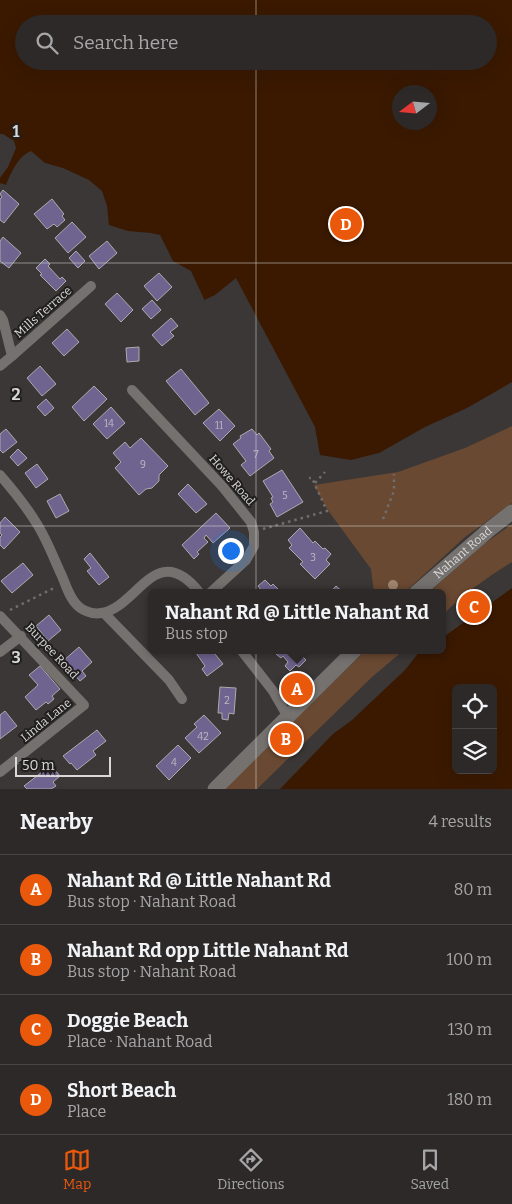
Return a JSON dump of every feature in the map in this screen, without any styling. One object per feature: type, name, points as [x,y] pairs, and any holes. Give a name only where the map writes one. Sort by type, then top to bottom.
[{"type":"main road","name":"Nahant Road","points":[[421,589],[512,512]]},
{"type":"main road","points":[[215,789],[351,654]]},
{"type":"street","name":"Mills Terrace","points":[[0,366],[91,286]]},
{"type":"street","points":[[0,315],[12,356]]},
{"type":"street","name":"Howe Road","points":[[132,390],[222,486],[251,522],[254,532]]},
{"type":"street","points":[[0,475],[20,498],[38,526],[64,583],[78,606],[90,613],[104,613],[117,606],[155,575],[170,571],[182,574],[196,589]]},
{"type":"street","points":[[214,589],[246,560],[254,546],[254,532]]},
{"type":"street","points":[[104,613],[169,680],[182,699]]},
{"type":"street","name":"Burpee Road","points":[[0,616],[21,636],[84,705]]},
{"type":"street","points":[[0,652],[21,636]]},
{"type":"street","points":[[244,654],[273,691],[288,717]]},
{"type":"street","name":"Linda Lane","points":[[0,772],[84,705]]},
{"type":"path","points":[[315,483],[325,472]]},
{"type":"path","points":[[382,518],[394,491],[394,474]]},
{"type":"path","points":[[254,532],[327,511],[315,483],[312,478],[309,478]]},
{"type":"path","points":[[0,616],[64,583]]},
{"type":"shaded area","points":[[0,0],[512,0],[512,382],[467,408],[425,427],[379,453],[351,460],[320,455],[211,314],[191,271],[173,261],[160,235],[128,231],[109,225],[107,206],[102,191],[89,180],[63,168],[45,163],[31,151],[26,153],[19,161],[6,185],[0,183],[0,178],[8,167],[16,148],[14,141],[0,134]]},
{"type":"shaded area","points":[[512,426],[512,503],[465,537],[408,589],[374,589],[371,569],[327,509],[314,485],[398,472],[465,448]]},
{"type":"shaded area","points":[[512,524],[512,562],[466,593],[446,612],[446,589],[433,589],[484,544]]},
{"type":"shaded area","points":[[512,588],[512,789],[280,789],[333,734],[352,720],[405,670],[418,654],[446,654],[446,635]]},
{"type":"shaded area","points":[[362,654],[399,654],[372,677],[257,789],[224,789]]},
{"type":"pier","points":[[236,278],[315,427],[320,455],[318,457],[310,447],[308,440],[291,419],[284,414],[221,332],[202,301],[215,295]]},
{"type":"building","points":[[3,190],[19,204],[4,223],[0,220],[0,199],[2,197],[0,194]]},
{"type":"building","points":[[52,199],[64,214],[62,216],[65,220],[57,227],[54,224],[47,229],[34,214]]},
{"type":"building","points":[[72,222],[86,237],[68,253],[55,238]]},
{"type":"building","points":[[3,237],[21,253],[9,268],[0,261],[0,241]]},
{"type":"building","points":[[107,241],[117,253],[99,269],[89,256]]},
{"type":"building","points":[[76,251],[85,261],[78,268],[69,258]]},
{"type":"building","points":[[45,259],[50,264],[48,266],[60,279],[62,277],[66,281],[56,291],[40,275],[42,274],[36,268]]},
{"type":"building","points":[[159,273],[172,287],[157,301],[144,286]]},
{"type":"building","points":[[117,293],[133,310],[121,322],[105,304]]},
{"type":"building","points":[[152,300],[161,310],[151,319],[142,309]]},
{"type":"building","points":[[171,318],[178,326],[170,332],[174,336],[162,346],[152,335]]},
{"type":"building","points":[[67,329],[79,342],[64,356],[52,343]]},
{"type":"building","points":[[139,347],[139,361],[127,362],[126,348]]},
{"type":"building","points":[[40,366],[56,384],[42,396],[27,378]]},
{"type":"building","points":[[181,369],[209,403],[195,415],[166,381]]},
{"type":"building","points":[[94,386],[107,399],[84,421],[72,407]]},
{"type":"building","points":[[46,399],[54,408],[45,416],[37,407]]},
{"type":"building","points":[[111,407],[125,423],[107,439],[93,424]]},
{"type":"building","points":[[219,409],[235,426],[220,441],[203,423]]},
{"type":"building","points":[[6,429],[17,442],[3,453],[0,450],[0,434]]},
{"type":"building","points":[[252,429],[257,435],[259,433],[271,449],[269,451],[274,458],[250,476],[241,465],[246,461],[233,444],[241,438],[240,436]]},
{"type":"building","points":[[141,438],[168,466],[159,475],[159,481],[152,488],[146,489],[139,495],[115,468],[121,462],[113,453],[125,442],[130,448]]},
{"type":"building","points":[[18,449],[27,458],[18,466],[10,457]]},
{"type":"building","points":[[37,464],[48,479],[36,488],[25,473]]},
{"type":"building","points":[[282,470],[303,502],[277,517],[270,504],[273,502],[271,498],[273,497],[263,481]]},
{"type":"building","points":[[188,484],[207,504],[196,513],[178,494]]},
{"type":"building","points":[[60,494],[69,511],[56,518],[47,501]]},
{"type":"building","points":[[216,513],[230,528],[213,543],[206,535],[204,538],[208,542],[197,552],[199,554],[194,559],[182,545]]},
{"type":"building","points":[[5,517],[20,532],[4,549],[0,545],[0,537],[2,535],[0,533],[0,523]]},
{"type":"building","points":[[300,528],[313,543],[315,541],[331,554],[326,560],[330,564],[315,579],[300,564],[303,562],[289,548],[292,545],[288,540]]},
{"type":"building","points":[[90,553],[109,577],[99,585],[87,571],[91,568],[84,559]]},
{"type":"building","points":[[23,563],[33,575],[12,593],[1,581]]},
{"type":"building","points":[[265,580],[271,586],[273,584],[278,589],[260,589],[258,586]]},
{"type":"building","points":[[49,615],[61,630],[48,641],[36,626]]},
{"type":"building","points":[[79,647],[92,662],[82,671],[86,676],[80,681],[63,661]]},
{"type":"building","points":[[197,654],[215,654],[223,664],[207,676],[202,669],[205,666]]},
{"type":"building","points":[[276,654],[306,654],[303,657],[306,660],[299,667],[296,665],[290,671],[285,666],[288,662],[283,656],[281,658]]},
{"type":"building","points":[[40,666],[60,689],[52,696],[54,699],[48,704],[46,702],[36,710],[25,697],[38,685],[29,675]]},
{"type":"building","points":[[220,687],[236,688],[234,714],[229,713],[228,720],[222,719],[222,713],[218,713]]},
{"type":"building","points":[[5,711],[17,726],[0,739],[0,715]]},
{"type":"building","points":[[204,715],[221,733],[199,753],[185,738],[197,727],[194,724]]},
{"type":"building","points":[[97,730],[106,741],[93,751],[96,755],[77,770],[63,756]]},
{"type":"building","points":[[178,745],[191,758],[169,780],[156,766]]},
{"type":"building","points":[[51,765],[60,776],[53,782],[56,786],[51,789],[27,789],[24,786]]},
{"type":"place","name":"Short Beach","points":[[346,224]]},
{"type":"place","name":"Doggie Beach","points":[[474,607]]},
{"type":"place","name":"Nahant Rd @ Little Nahant Rd","points":[[297,689]]},
{"type":"place","name":"Nahant Rd opp Little Nahant Rd","points":[[286,739]]}]
